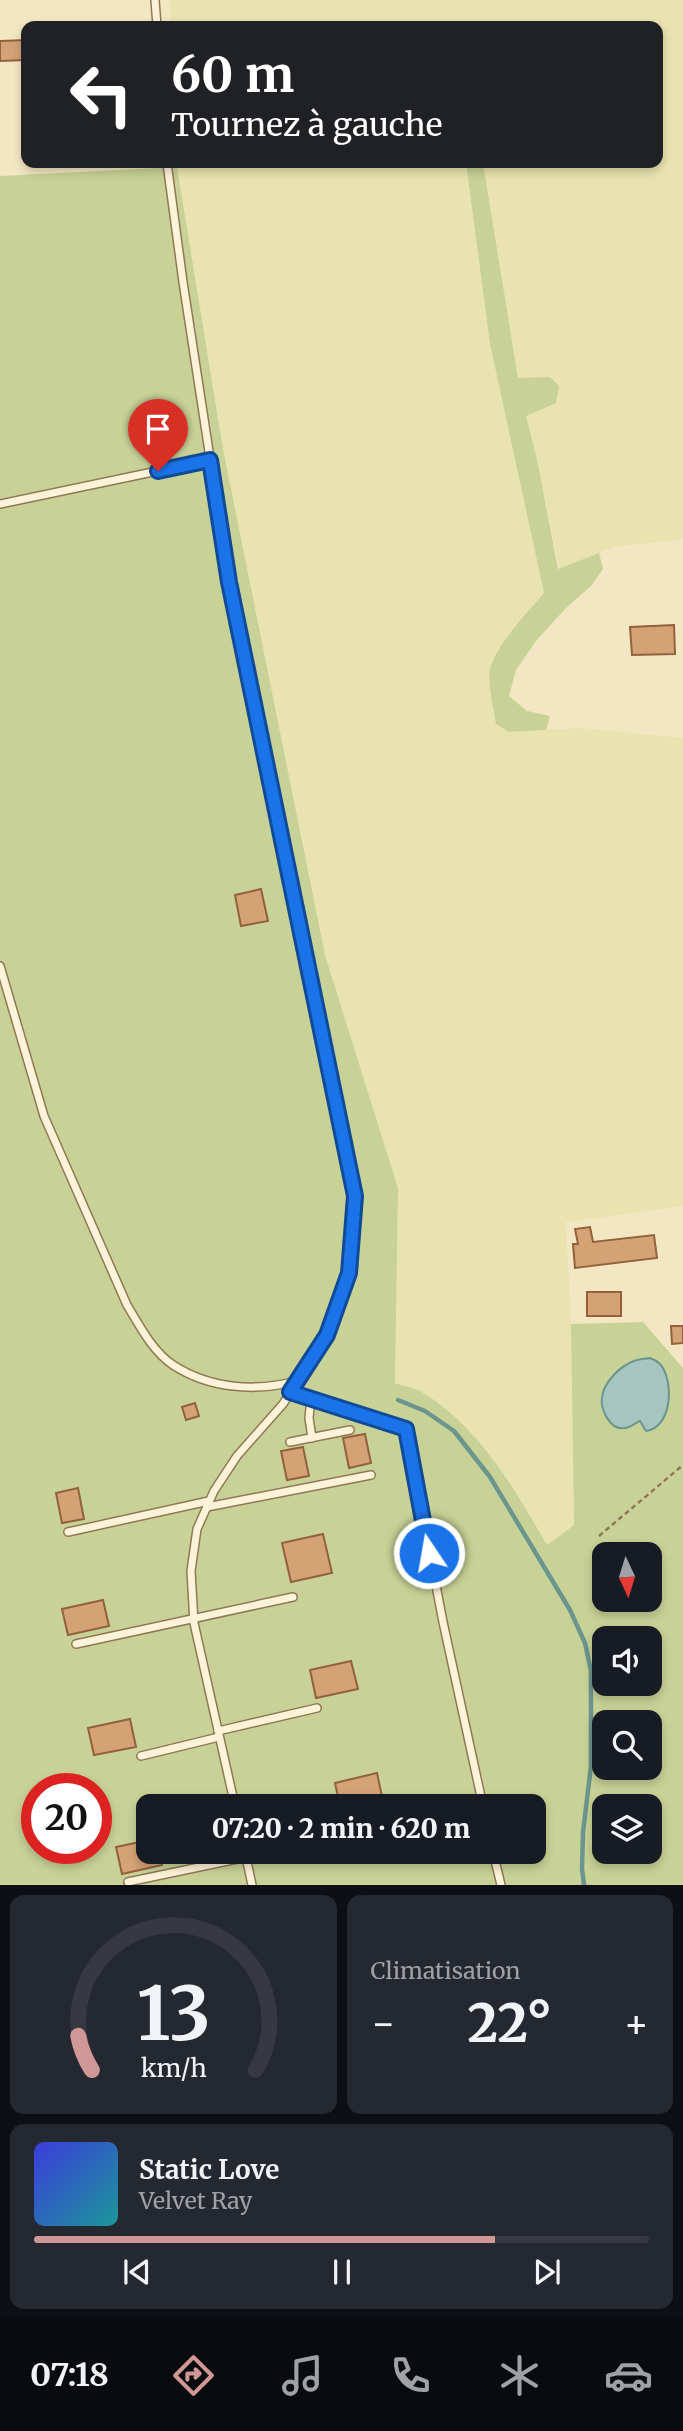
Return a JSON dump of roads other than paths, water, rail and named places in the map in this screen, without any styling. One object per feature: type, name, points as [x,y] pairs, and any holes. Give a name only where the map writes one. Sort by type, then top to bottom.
[{"type":"lane","points":[[155,0],[157,21]]},
{"type":"lane","points":[[168,168],[229,582],[355,1196],[349,1273],[327,1335],[290,1392],[237,1456],[208,1504],[197,1529],[191,1571],[194,1618],[232,1794]]},
{"type":"lane","points":[[0,504],[210,460]]},
{"type":"lane","points":[[0,966],[44,1116],[139,1327],[172,1364],[197,1377],[234,1388],[273,1387],[297,1381]]},
{"type":"lane","points":[[290,1392],[406,1429],[443,1622],[480,1794]]},
{"type":"lane","points":[[311,1398],[309,1418],[312,1438]]},
{"type":"lane","points":[[289,1442],[350,1430]]},
{"type":"lane","points":[[68,1532],[371,1475]]},
{"type":"lane","points":[[76,1644],[293,1597]]},
{"type":"lane","points":[[141,1756],[317,1708]]},
{"type":"lane","points":[[128,1882],[203,1864]]},
{"type":"lane","points":[[247,1864],[252,1885]]},
{"type":"lane","points":[[496,1864],[501,1885]]},
{"type":"water","points":[[650,1358],[660,1364],[668,1381],[668,1402],[662,1421],[655,1428],[646,1431],[640,1421],[627,1428],[615,1426],[607,1418],[603,1407],[603,1391],[623,1367],[636,1360]]},
{"type":"waterway","points":[[398,1400],[425,1411],[454,1431],[490,1477],[570,1610],[585,1643],[591,1671],[591,1766],[583,1832],[584,1885]]}]
